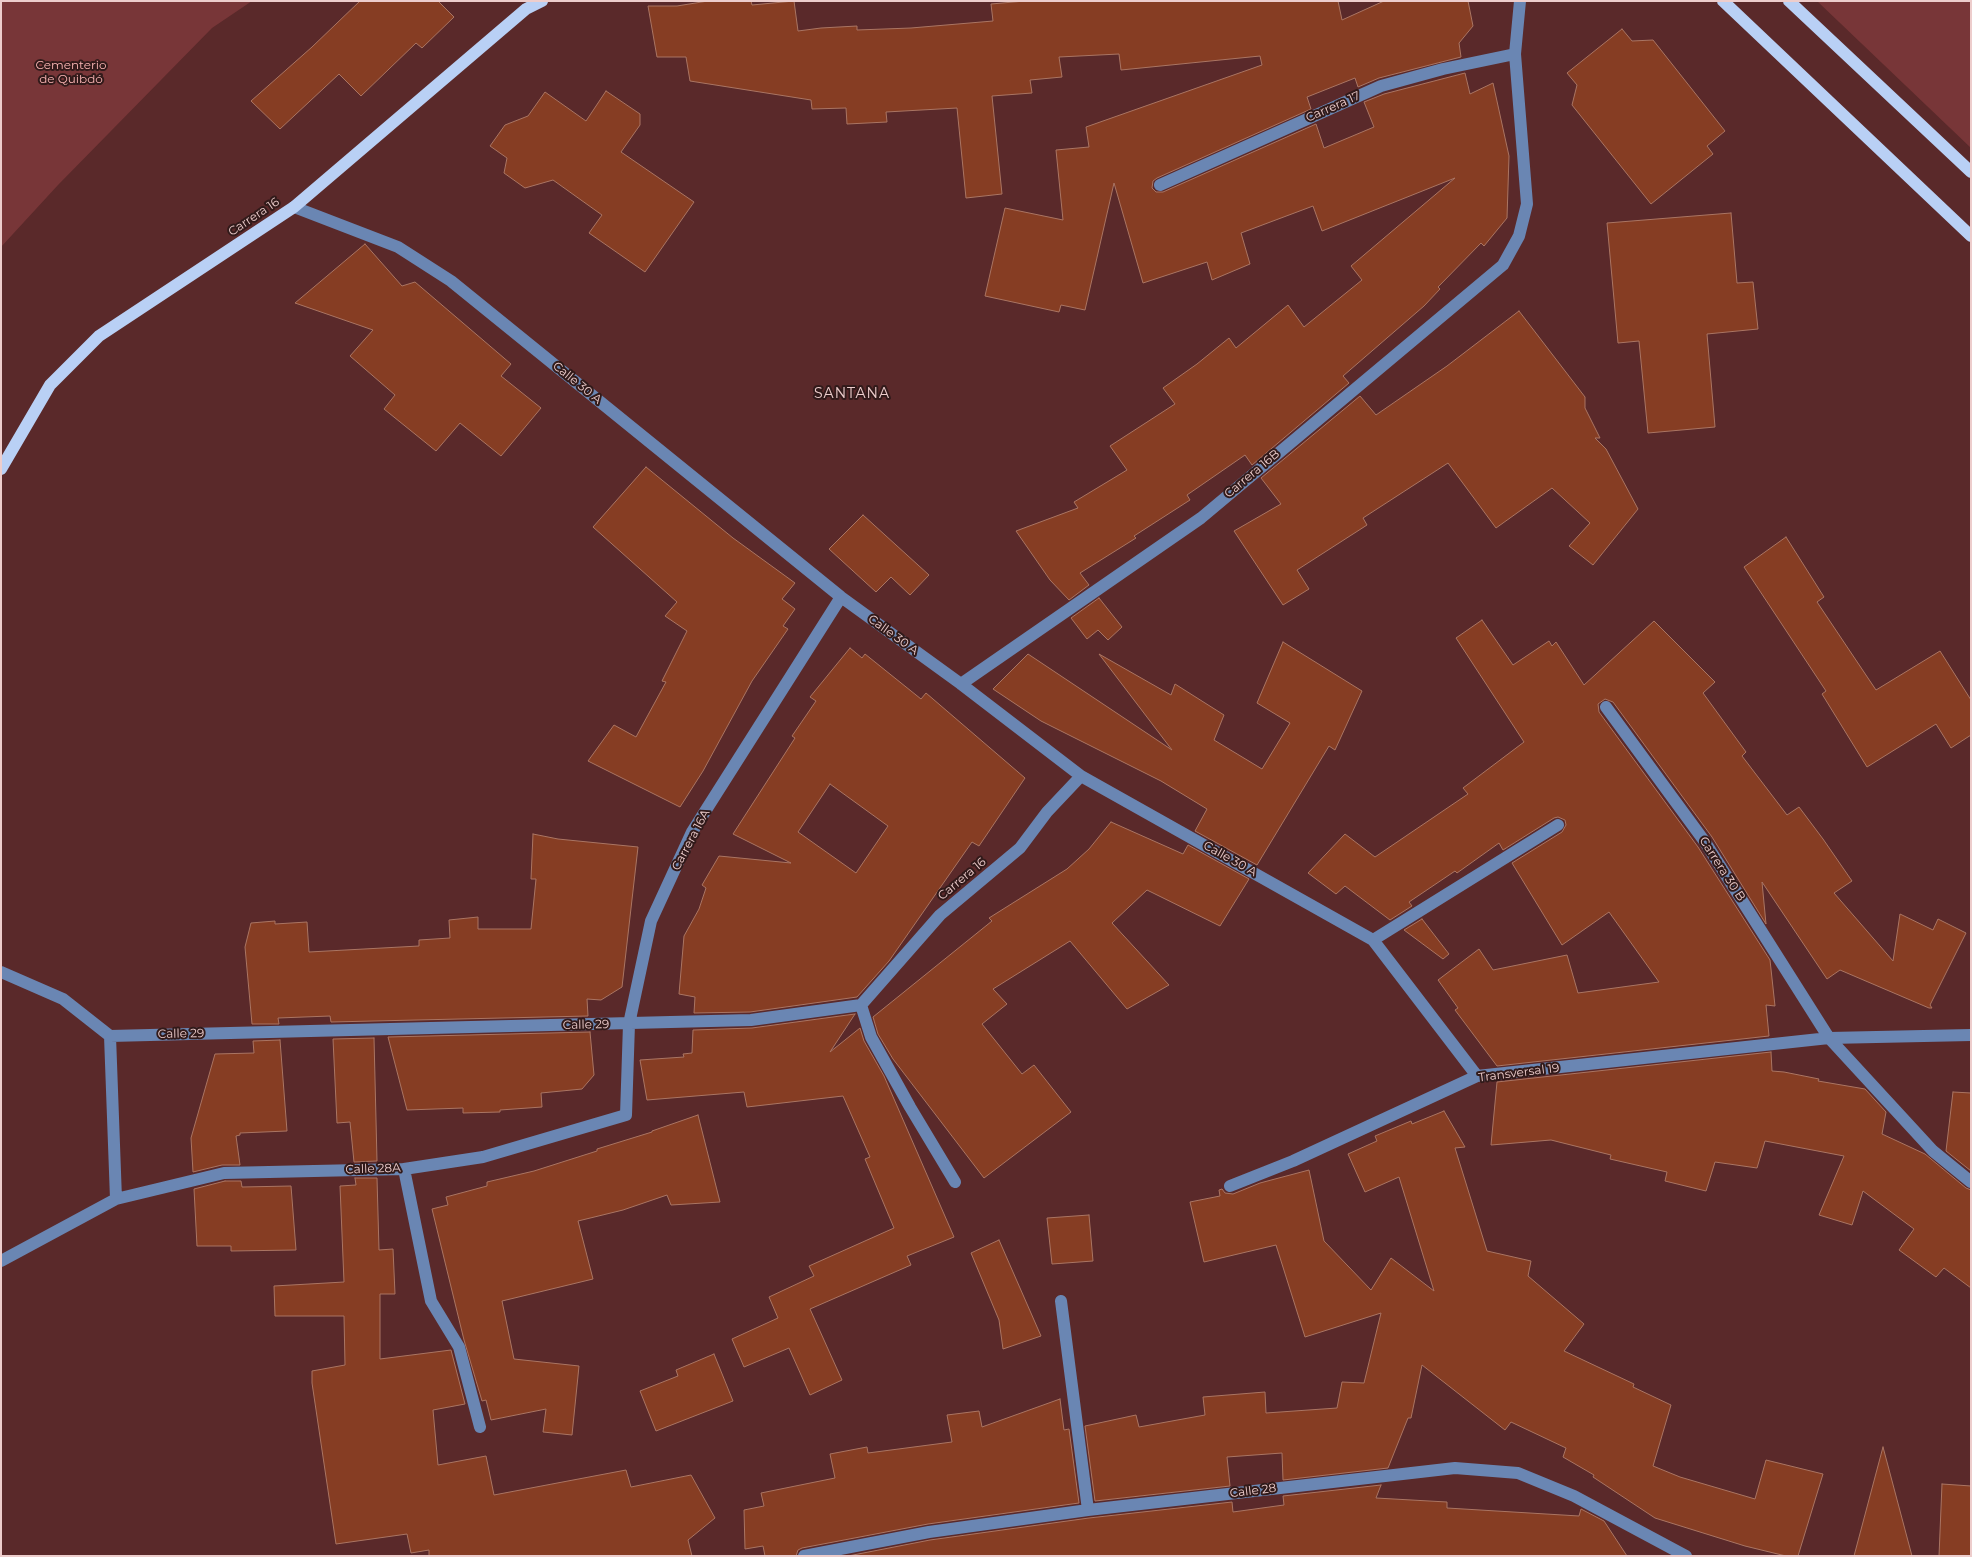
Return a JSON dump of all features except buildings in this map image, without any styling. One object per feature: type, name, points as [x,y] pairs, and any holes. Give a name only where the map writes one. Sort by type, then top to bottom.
[{"type":"main road","name":"Carrera 16","points":[[1,469],[50,385],[99,336],[294,207],[526,9],[542,1]]},
{"type":"main road","points":[[1723,1],[1971,236]]},
{"type":"main road","points":[[1789,1],[1971,172]]},
{"type":"street","name":"Carrera 16B","points":[[961,684],[1200,518],[1503,264],[1519,236],[1527,204],[1515,54],[1520,1]]},
{"type":"street","name":"Carrera 17","points":[[1160,185],[1381,86],[1443,68],[1515,54]]},
{"type":"street","name":"Calle 30 A","points":[[294,207],[398,247],[451,281],[841,597],[961,684],[1081,776],[1373,940],[1477,1076]]},
{"type":"street","name":"Carrera 16A","points":[[626,1115],[629,1024],[652,922],[692,832],[841,597]]},
{"type":"street","name":"Carrera 30 B","points":[[1606,707],[1705,842],[1829,1038],[1933,1151],[1971,1182]]},
{"type":"street","name":"Carrera 16","points":[[861,1006],[940,915],[1020,848],[1047,812],[1081,776]]},
{"type":"street","points":[[1373,940],[1558,825]]},
{"type":"street","points":[[1,972],[64,999],[110,1036],[116,1199]]},
{"type":"street","name":"Calle 29","points":[[110,1036],[751,1020],[861,1006]]},
{"type":"street","points":[[861,1006],[871,1037],[955,1182]]},
{"type":"street","name":"Transversal 19","points":[[1230,1186],[1293,1161],[1477,1076],[1829,1038],[1971,1035]]},
{"type":"street","name":"Calle 28A","points":[[1,1261],[116,1199],[224,1173],[404,1168],[483,1157],[626,1115]]},
{"type":"street","points":[[404,1168],[431,1300],[459,1347],[480,1427]]},
{"type":"street","points":[[1061,1301],[1088,1510]]},
{"type":"street","name":"Calle 28","points":[[804,1556],[929,1532],[1088,1510],[1455,1468],[1518,1473],[1574,1496],[1686,1556]]},
{"type":"green space","name":"Cementerio de Quibdó","points":[[1,1],[252,1],[212,28],[58,185],[1,247]]},
{"type":"green space","points":[[1817,1],[1971,1],[1971,148]]},
{"type":"district","name":"SANTANA","points":[[852,394]]}]
